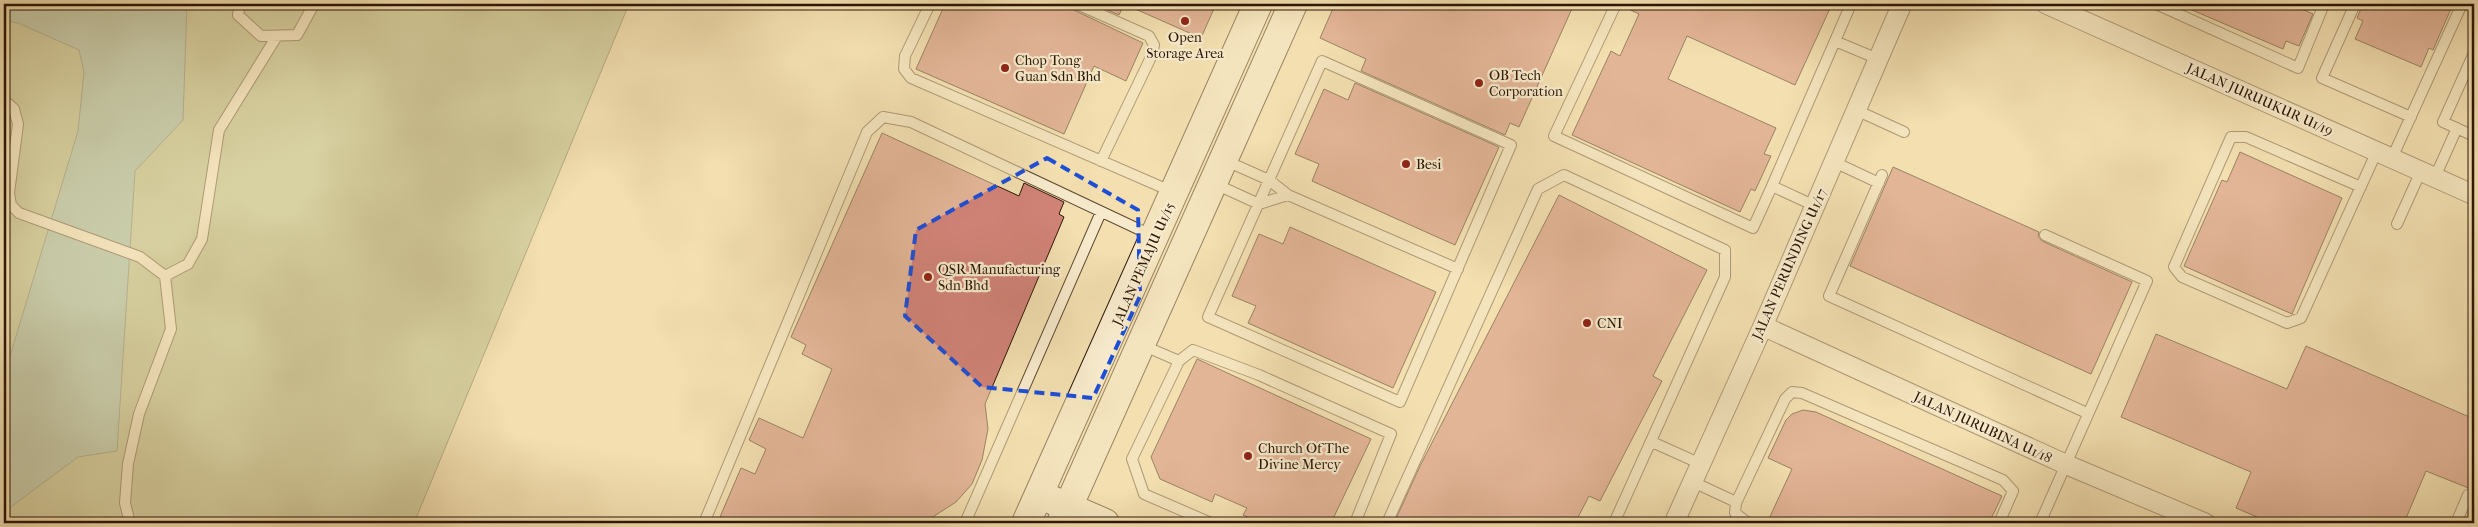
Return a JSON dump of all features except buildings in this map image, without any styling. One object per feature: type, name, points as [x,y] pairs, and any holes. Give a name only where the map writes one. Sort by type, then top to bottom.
[{"type":"street","name":"JALAN PEMAJU U1/15","points":[[1030,522],[1040,494],[1258,4]]},
{"type":"street","points":[[1064,515],[1293,4]]},
{"type":"street","name":"JALAN PERUNDING U1/17","points":[[1680,521],[1693,482],[1763,326],[1902,4]]},
{"type":"street","name":"JALAN JURUUKUR U1/19","points":[[2053,5],[2474,195]]},
{"type":"street","name":"JALAN JURUBINA U1/18","points":[[1763,326],[2065,464],[2206,523]]},
{"type":"street","points":[[1040,494],[1064,515],[1105,523]]},
{"type":"lane","points":[[240,4],[238,15],[261,36],[297,35],[314,4]]},
{"type":"lane","points":[[930,4],[905,56],[904,69],[911,78],[1174,192]]},
{"type":"lane","points":[[1078,4],[1149,36],[1154,45],[1152,55],[1101,161]]},
{"type":"lane","points":[[1616,4],[1554,136],[1753,228],[1851,4]]},
{"type":"lane","points":[[2156,4],[2298,68],[2324,4]]},
{"type":"lane","points":[[2355,4],[2322,78],[2411,117]]},
{"type":"lane","points":[[2361,186],[2246,137],[2231,137],[2174,267],[2182,277],[2287,323],[2301,318],[2361,186],[2411,117],[2462,4]]},
{"type":"lane","points":[[165,276],[188,264],[202,239],[219,130],[277,36]]},
{"type":"lane","points":[[1835,41],[1878,59]]},
{"type":"lane","points":[[2474,52],[2443,122],[2474,136]]},
{"type":"lane","points":[[1322,61],[1511,145],[1400,402],[1208,317],[1269,180],[1322,61]]},
{"type":"lane","points":[[4,100],[14,109],[18,124],[10,193],[11,204],[19,213],[140,258],[165,276],[171,330],[137,422],[128,464],[125,503],[130,523]]},
{"type":"lane","points":[[1856,110],[1904,132]]},
{"type":"lane","points":[[704,523],[867,132],[884,117],[911,122],[1155,237]]},
{"type":"lane","points":[[2397,224],[2457,128]]},
{"type":"lane","points":[[1834,162],[1880,179],[1829,296],[2087,413]]},
{"type":"lane","points":[[1217,171],[1269,180],[1288,195],[1458,269]]},
{"type":"lane","points":[[1217,171],[1258,204]]},
{"type":"lane","points":[[1387,523],[1538,189],[1564,175],[1725,250],[1725,277],[1614,523]]},
{"type":"lane","points":[[1772,186],[1815,206]]},
{"type":"lane","points":[[1258,204],[1288,195]]},
{"type":"lane","points":[[966,523],[1100,212]]},
{"type":"lane","points":[[2040,523],[2147,281],[2045,236]]},
{"type":"lane","points":[[1141,345],[1179,361]]},
{"type":"lane","points":[[1211,523],[1144,494],[1132,459],[1179,361],[1193,350],[1259,375],[1391,434],[1355,523]]},
{"type":"lane","points":[[1748,523],[1735,514],[1736,502],[1784,399],[1792,392],[1802,392],[2003,480],[2013,491],[1999,523]]},
{"type":"lane","points":[[1652,442],[1701,464]]},
{"type":"lane","points":[[1693,482],[1736,502]]},
{"type":"lane","points":[[2456,523],[2468,495]]},
{"type":"highlighted area","points":[[1047,158],[1138,210],[1140,296],[1093,398],[982,387],[905,316],[916,230]]},
{"type":"green space","points":[[4,4],[629,4],[414,523],[4,523]]},
{"type":"shaded area","points":[[4,4],[187,4],[183,120],[135,171],[117,451],[78,457],[4,512],[4,376],[78,131],[84,72],[79,50],[18,23],[4,20]]},
{"type":"place","name":"Open Storage Area","points":[[1185,21]]},
{"type":"place","name":"Chop Tong Guan Sdn Bhd","points":[[1005,68]]},
{"type":"place","name":"OB Tech Corporation","points":[[1479,83]]},
{"type":"place","name":"Besi","points":[[1406,164]]},
{"type":"place","name":"QSR Manufacturing Sdn Bhd","points":[[928,277]]},
{"type":"place","name":"CNI","points":[[1587,323]]},
{"type":"place","name":"Church Of The Divine Mercy","points":[[1248,456]]}]
